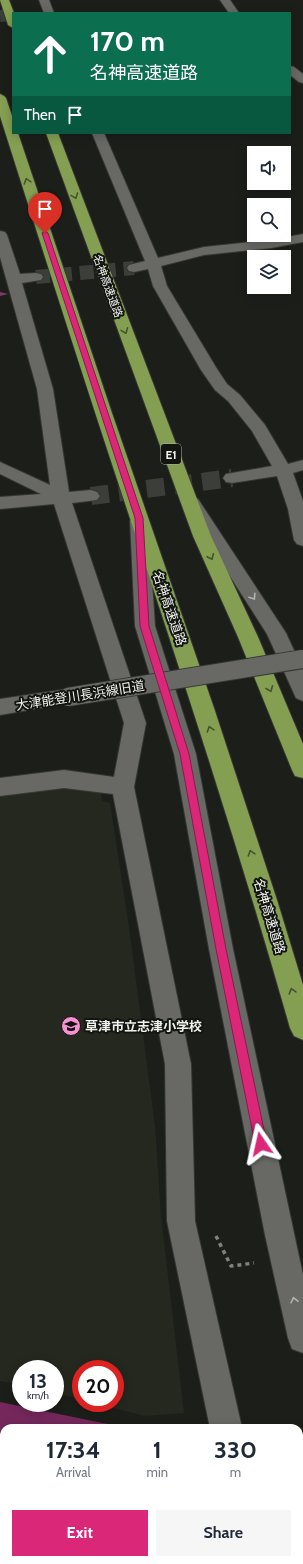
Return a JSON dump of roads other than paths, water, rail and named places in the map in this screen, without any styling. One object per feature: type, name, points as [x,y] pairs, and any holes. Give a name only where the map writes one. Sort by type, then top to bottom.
[{"type":"highway","points":[[4,0],[12,22]]},
{"type":"highway","name":"名神高速道路","points":[[0,98],[139,518],[177,627],[270,912],[303,1028]]},
{"type":"highway","name":"名神高速道路","points":[[52,134],[202,536],[248,637],[303,770]]},
{"type":"street","points":[[44,0],[47,12]]},
{"type":"street","points":[[225,0],[233,12]]},
{"type":"street","points":[[291,70],[303,80]]},
{"type":"street","points":[[98,134],[153,263],[160,286],[221,388],[234,398],[259,429],[282,470],[297,508],[303,540]]},
{"type":"street","points":[[0,235],[45,389],[61,498],[135,723],[123,787],[178,1064],[181,1221],[225,1424]]},
{"type":"street","points":[[134,268],[204,251],[271,244],[303,238]]},
{"type":"street","points":[[14,279],[36,277]]},
{"type":"street","points":[[232,478],[303,465]]},
{"type":"street","points":[[0,467],[61,498]]},
{"type":"street","points":[[186,494],[276,633],[303,693]]},
{"type":"street","points":[[0,504],[90,496]]},
{"type":"street","points":[[139,518],[144,626],[185,754],[221,949],[279,1235],[303,1338]]},
{"type":"street","name":"大津能登川長浜線旧道","points":[[0,707],[303,659]]},
{"type":"street","points":[[0,786],[64,779],[123,787]]},
{"type":"waterway","points":[[0,294],[5,294]]},
{"type":"tunnel","points":[[0,16],[12,15]]},
{"type":"tunnel","points":[[36,277],[134,268]]},
{"type":"tunnel","points":[[91,496],[232,478]]},
{"type":"place","name":"草津市立志津小学校","points":[[71,1026]]}]
